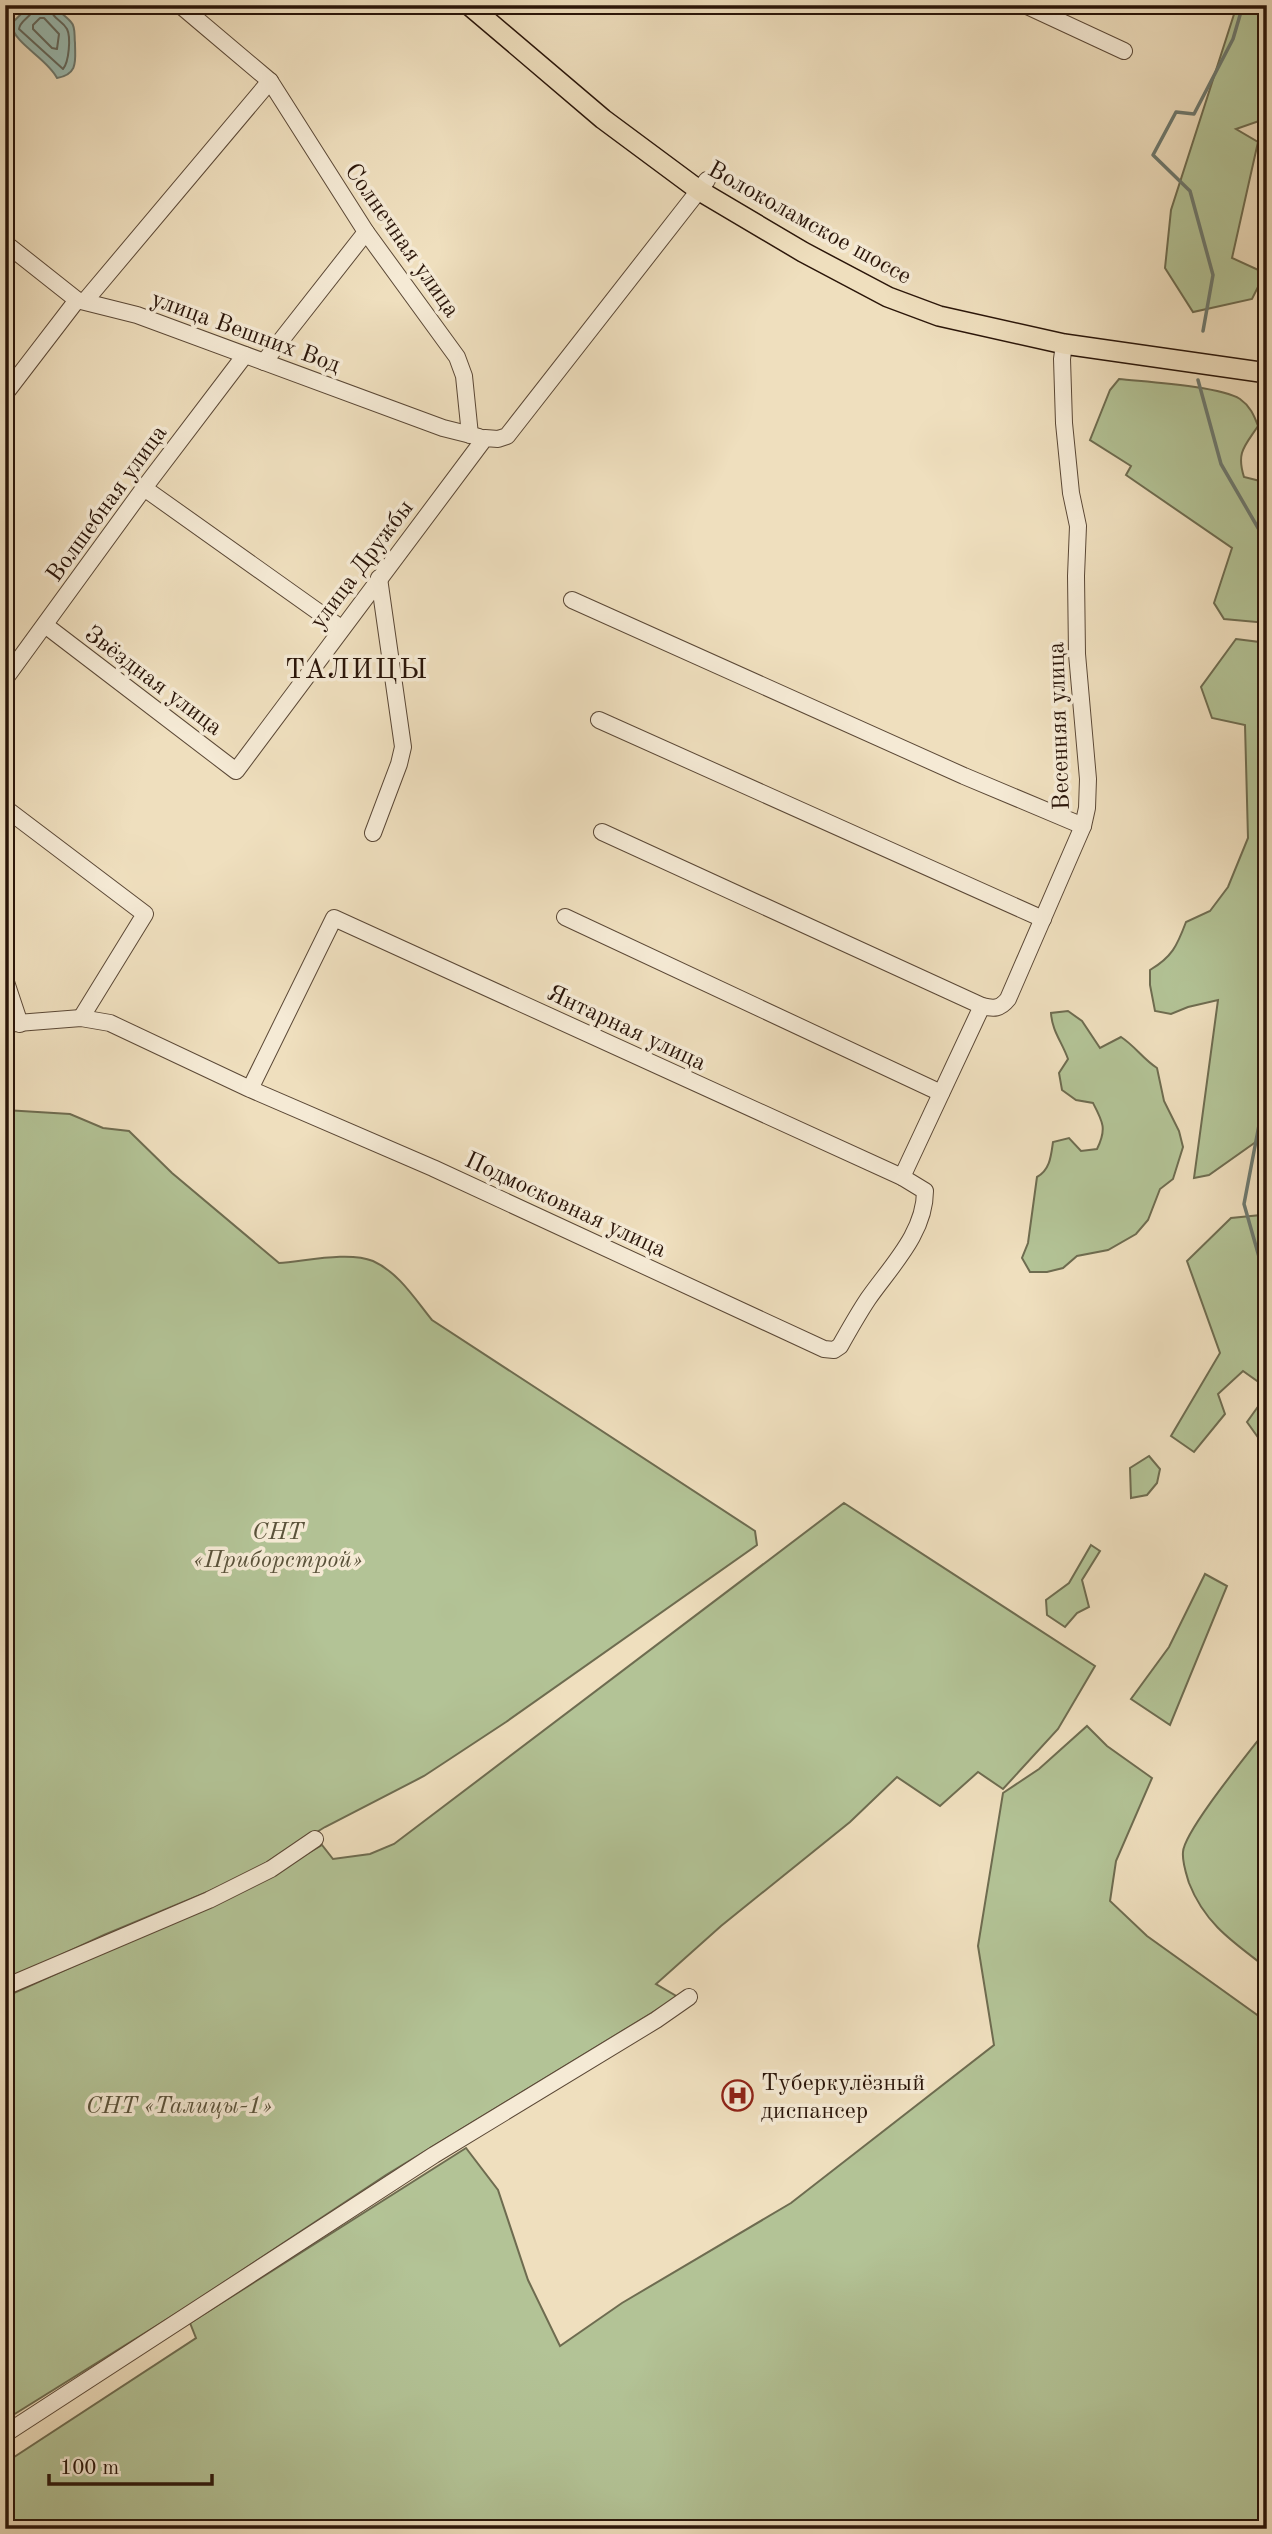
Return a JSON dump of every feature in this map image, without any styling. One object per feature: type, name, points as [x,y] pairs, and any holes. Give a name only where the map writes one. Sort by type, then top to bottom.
[{"type":"main road","name":"Волоколамское шоссе","points":[[469,5],[640,148],[808,242],[917,296],[1066,332],[1267,360]]},
{"type":"main road","name":"Волоколамское шоссе","points":[[488,5],[704,186],[803,252],[914,308],[1064,344],[1267,373]]},
{"type":"street","name":"Солнечная улица","points":[[180,5],[270,82],[366,232],[457,357],[478,437]]},
{"type":"street","points":[[1025,5],[1124,51]]},
{"type":"street","points":[[5,394],[81,300],[270,82]]},
{"type":"street","points":[[478,437],[498,439],[508,436],[704,186]]},
{"type":"street","points":[[264,362],[366,232]]},
{"type":"street","name":"улица Вешних Вод","points":[[5,243],[81,300],[137,315],[443,428],[478,437]]},
{"type":"street","name":"Весенняя улица","points":[[982,1006],[992,1009],[1003,1006],[1008,999],[1083,826],[1087,808],[1088,779],[1077,654],[1076,576],[1079,526],[1071,493],[1064,423],[1064,344]]},
{"type":"street","name":"Волшебная улица","points":[[5,679],[245,355]]},
{"type":"street","name":"улица Дружбы","points":[[236,771],[379,578],[478,437]]},
{"type":"street","points":[[144,488],[341,628]]},
{"type":"street","points":[[373,833],[399,764],[402,747],[379,578]]},
{"type":"street","points":[[572,600],[964,776],[1083,826]]},
{"type":"street","name":"Звёздная улица","points":[[45,625],[236,771]]},
{"type":"street","points":[[599,720],[1043,919]]},
{"type":"street","points":[[5,808],[145,914],[81,1018],[13,1024],[5,979]]},
{"type":"street","points":[[602,832],[982,1006],[902,1177]]},
{"type":"street","name":"Янтарная улица","points":[[250,1089],[334,918],[902,1177]]},
{"type":"street","points":[[565,918],[942,1093]]},
{"type":"street","name":"Подмосковная улица","points":[[81,1018],[110,1023],[250,1089],[433,1168],[824,1349],[834,1350],[841,1346],[867,1301],[889,1273],[920,1222],[925,1205],[925,1191],[902,1177]]},
{"type":"street","points":[[5,1987],[209,1900],[271,1869],[315,1839]]},
{"type":"street","points":[[5,2434],[434,2155],[656,2020],[689,1997]]},
{"type":"green space","points":[[1237,5],[1267,5],[1267,93],[1262,120],[1236,129],[1258,142],[1232,258],[1265,273],[1252,299],[1193,312],[1165,268],[1171,210]]},
{"type":"green space","points":[[1119,379],[1216,391],[1240,399],[1251,411],[1258,426],[1243,450],[1241,461],[1244,477],[1260,481],[1267,487],[1267,623],[1224,619],[1214,603],[1232,548],[1126,475],[1131,466],[1090,440],[1110,390]]},
{"type":"green space","points":[[1236,639],[1267,643],[1267,1134],[1209,1175],[1194,1178],[1218,1000],[1171,1014],[1155,1011],[1150,970],[1173,950],[1186,922],[1210,911],[1228,887],[1248,838],[1245,725],[1212,718],[1201,687]]},
{"type":"green space","points":[[1068,1011],[1082,1021],[1100,1048],[1121,1037],[1157,1068],[1164,1101],[1179,1131],[1183,1147],[1173,1179],[1160,1189],[1148,1220],[1136,1234],[1108,1250],[1077,1256],[1063,1268],[1030,1272],[1022,1258],[1028,1243],[1037,1177],[1047,1167],[1053,1142],[1069,1138],[1081,1151],[1097,1149],[1103,1131],[1093,1103],[1076,1100],[1062,1090],[1059,1073],[1068,1059],[1055,1031],[1051,1013]]},
{"type":"green space","name":"СНТ «Приборстрой»","points":[[5,1110],[70,1114],[103,1128],[129,1131],[172,1173],[279,1263],[352,1257],[373,1261],[382,1266],[405,1287],[432,1320],[755,1531],[757,1545],[506,1722],[424,1776],[325,1827],[241,1878],[104,1935],[5,1981]]},
{"type":"green space","points":[[1267,1207],[1267,1388],[1243,1371],[1218,1394],[1225,1414],[1194,1452],[1171,1436],[1220,1353],[1187,1261],[1231,1218],[1261,1215]]},
{"type":"green space","points":[[1267,1394],[1267,1450],[1247,1422]]},
{"type":"green space","points":[[1149,1456],[1160,1469],[1157,1483],[1147,1495],[1131,1498],[1130,1468]]},
{"type":"green space","name":"СНТ «Талицы-1»","points":[[844,1503],[1095,1666],[1058,1729],[1003,1789],[978,1772],[940,1806],[897,1777],[850,1822],[721,1926],[656,1984],[678,1997],[386,2175],[193,2303],[5,2420],[5,1997],[259,1882],[322,1845],[333,1859],[370,1854],[394,1844]]},
{"type":"green space","points":[[1091,1545],[1100,1551],[1082,1580],[1089,1607],[1077,1613],[1065,1627],[1047,1615],[1046,1600],[1069,1583]]},
{"type":"green space","points":[[1205,1574],[1227,1586],[1170,1725],[1131,1699],[1169,1647]]},
{"type":"green space","points":[[1087,1726],[1107,1746],[1152,1778],[1116,1861],[1110,1901],[1147,1936],[1267,2022],[1267,2529],[5,2529],[5,2463],[196,2338],[190,2323],[466,2148],[498,2190],[528,2280],[560,2346],[622,2303],[791,2203],[994,2045],[978,1946],[1003,1793],[1039,1769]]},
{"type":"green space","points":[[1267,1729],[1267,1968],[1221,1931],[1203,1910],[1189,1883],[1183,1852],[1206,1809]]},
{"type":"water","points":[[30,5],[56,5],[73,24],[75,60],[72,70],[64,76],[57,78],[13,31],[11,24]]},
{"type":"waterway","points":[[1203,331],[1213,275],[1190,191],[1153,155],[1176,112],[1194,114],[1233,39],[1243,5]]},
{"type":"waterway","points":[[1198,380],[1221,464],[1265,540],[1267,551]]},
{"type":"waterway","points":[[1267,1083],[1244,1204],[1267,1285]]},
{"type":"place","name":"Туберкулёзный диспансер","points":[[738,2096]]},
{"type":"district","name":"ТАЛИЦЫ","points":[[357,668]]}]
